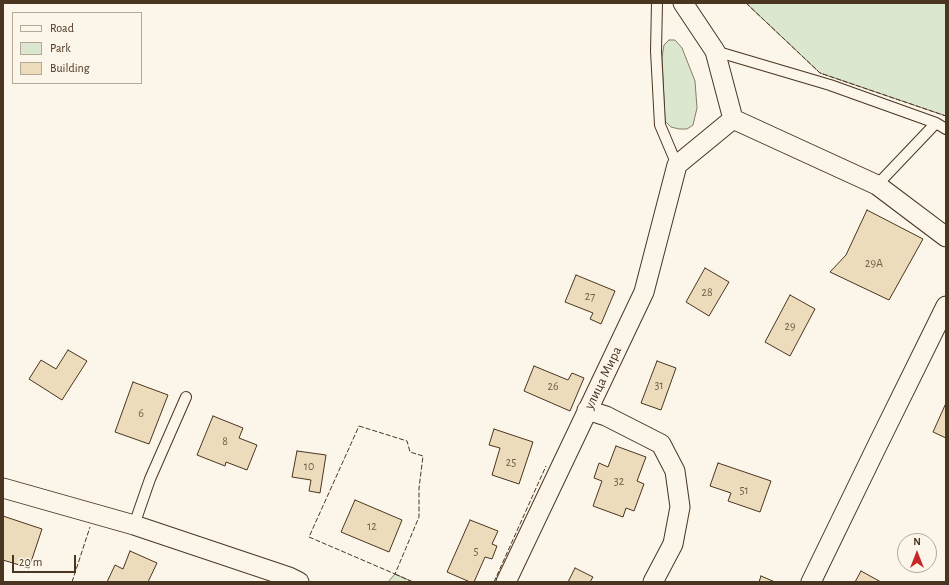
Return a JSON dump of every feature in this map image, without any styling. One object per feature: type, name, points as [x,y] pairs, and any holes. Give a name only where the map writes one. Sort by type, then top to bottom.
[{"type":"street","points":[[683,3],[715,51],[733,119]]},
{"type":"street","points":[[677,165],[733,119]]},
{"type":"street","points":[[733,119],[877,185],[946,237]]},
{"type":"street","name":"улица Мира","points":[[506,582],[644,292],[677,165]]},
{"type":"street","points":[[811,582],[946,306]]},
{"type":"street","points":[[587,410],[606,416],[661,444],[675,471],[680,507],[673,544],[653,582]]},
{"type":"street","points":[[3,488],[134,525],[289,577],[299,582]]},
{"type":"lane","points":[[657,3],[656,51],[660,125],[677,165]]},
{"type":"lane","points":[[715,51],[830,85],[936,123],[946,129]]},
{"type":"lane","points":[[877,185],[936,123]]},
{"type":"lane","points":[[134,525],[150,479],[186,397]]},
{"type":"green space","points":[[746,3],[946,3],[946,116],[820,73]]},
{"type":"green space","points":[[669,40],[675,40],[682,48],[695,81],[697,108],[693,125],[687,129],[671,127],[665,121],[662,57],[664,45]]},
{"type":"green space","points":[[395,574],[413,582],[388,582]]},
{"type":"building","points":[[867,210],[923,239],[889,300],[830,272],[846,255]]},
{"type":"building","points":[[705,268],[729,282],[709,316],[686,302]]},
{"type":"building","points":[[576,275],[615,291],[601,324],[590,319],[593,313],[565,302]]},
{"type":"building","points":[[790,295],[815,309],[790,356],[765,342]]},
{"type":"building","points":[[68,350],[87,361],[62,400],[29,379],[41,360],[56,369]]},
{"type":"building","points":[[657,361],[676,368],[661,410],[641,403]]},
{"type":"building","points":[[534,366],[568,380],[572,373],[584,378],[570,411],[524,391]]},
{"type":"building","points":[[133,382],[168,395],[149,444],[115,432]]},
{"type":"building","points":[[946,403],[946,438],[933,432]]},
{"type":"building","points":[[213,416],[243,428],[239,438],[257,445],[247,470],[226,462],[225,466],[197,455]]},
{"type":"building","points":[[494,429],[533,442],[519,484],[492,475],[500,448],[489,445]]},
{"type":"building","points":[[616,446],[646,457],[637,481],[644,484],[634,511],[626,508],[623,517],[593,506],[602,481],[594,478],[599,463],[608,467]]},
{"type":"building","points":[[297,451],[326,455],[320,493],[309,491],[311,480],[292,477]]},
{"type":"building","points":[[718,463],[771,481],[760,512],[728,501],[731,493],[710,486]]},
{"type":"building","points":[[355,500],[402,520],[389,552],[341,532]]},
{"type":"building","points":[[3,516],[42,529],[29,568],[3,560]]},
{"type":"building","points":[[470,520],[498,531],[492,544],[497,546],[492,559],[485,557],[474,582],[470,582],[447,572]]},
{"type":"building","points":[[130,551],[157,563],[148,582],[107,582],[115,565],[123,569]]},
{"type":"building","points":[[575,568],[593,577],[590,582],[568,582]]},
{"type":"building","points":[[861,571],[881,582],[855,582]]},
{"type":"building","points":[[761,576],[775,582],[759,582]]},
{"type":"fence","points":[[746,3],[820,73],[946,116]]},
{"type":"fence","points":[[359,426],[407,441],[410,452],[423,456],[419,488],[419,517],[395,574],[309,537],[359,426]]},
{"type":"fence","points":[[494,582],[546,466]]},
{"type":"fence","points":[[72,582],[90,527]]},
{"type":"fence","points":[[395,574],[413,582]]}]
